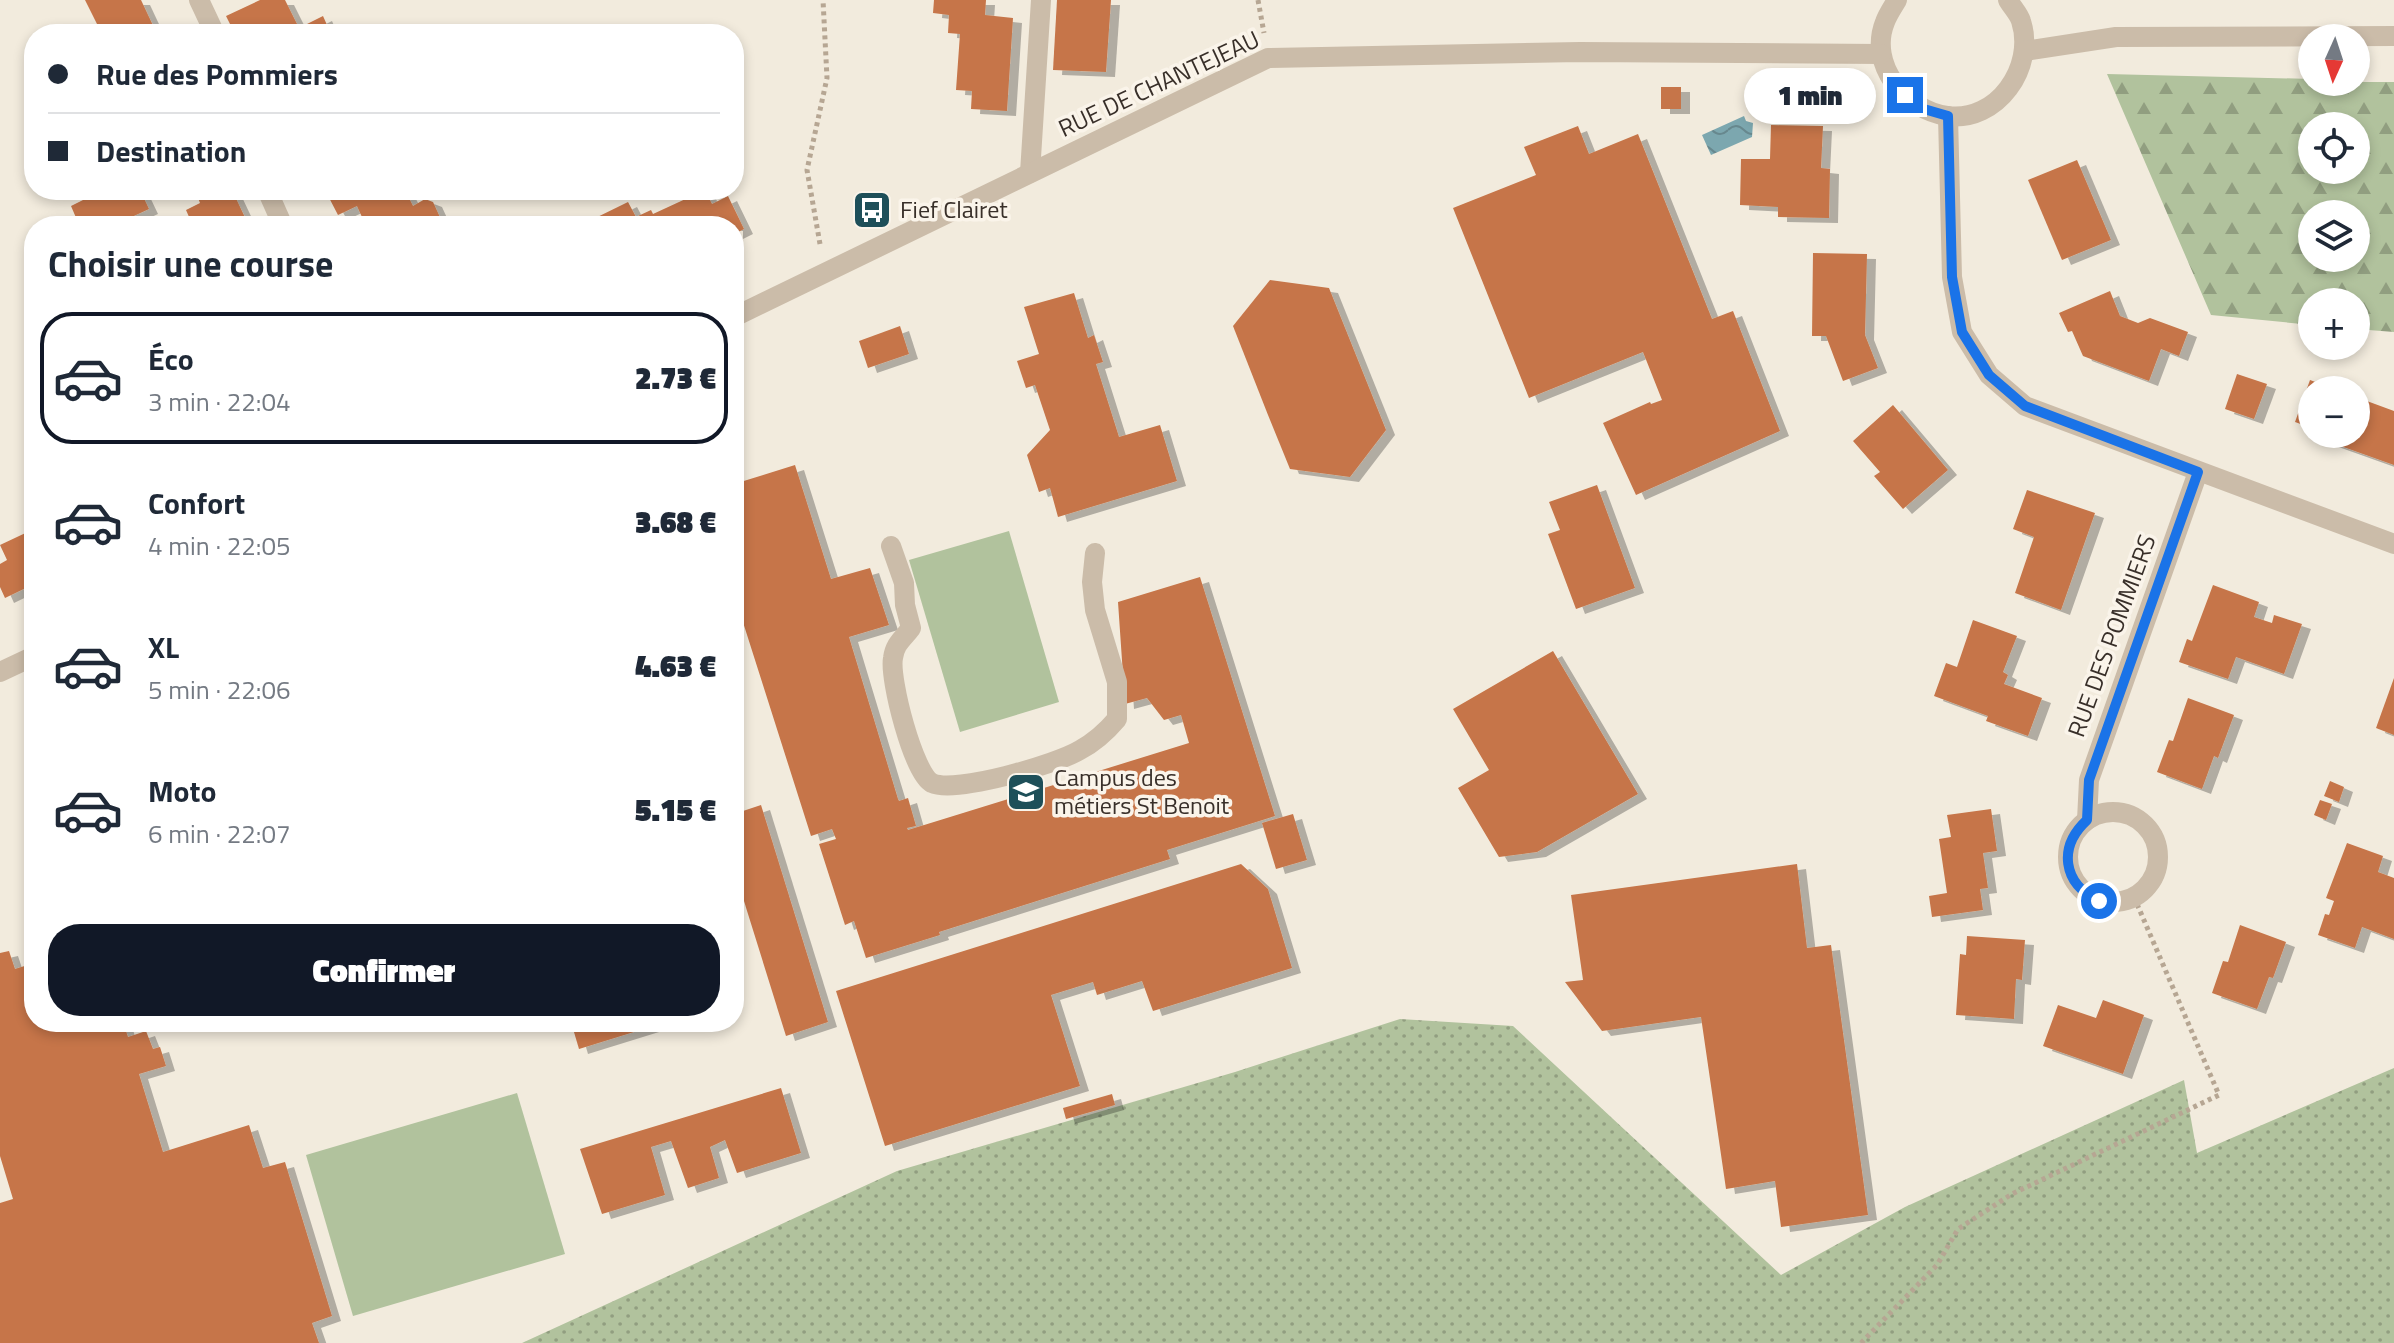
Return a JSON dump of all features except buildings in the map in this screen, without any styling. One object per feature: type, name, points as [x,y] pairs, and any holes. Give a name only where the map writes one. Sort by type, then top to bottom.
[{"type":"street","points":[[199,0],[210,24]]},
{"type":"street","points":[[1030,173],[1041,0]]},
{"type":"street","points":[[1897,0],[1884,24],[1881,54],[1893,84],[1917,107],[1948,116],[1976,113],[2000,99],[2017,78],[2025,51],[2021,21],[2008,0]]},
{"type":"street","points":[[2025,51],[2116,37],[2394,36]]},
{"type":"street","name":"RUE DE CHANTEJEAU","points":[[744,312],[1268,58],[1580,52],[1881,54]]},
{"type":"street","points":[[1948,116],[1952,277],[1962,332],[1989,375],[2025,406],[2394,544]]},
{"type":"street","name":"RUE DES POMMIERS","points":[[2134,897],[2113,903],[2099,901],[2086,894],[2069,871],[2067,857],[2076,830],[2087,820],[2089,780],[2198,472]]},
{"type":"street","points":[[891,546],[904,583],[911,628],[897,641],[892,678],[911,745],[925,779],[936,785],[965,786],[1077,752],[1104,735],[1117,719],[1117,682],[1095,610],[1092,582],[1095,553]]},
{"type":"street","points":[[0,672],[24,661]]},
{"type":"street","points":[[2087,820],[2101,813],[2116,812],[2132,816],[2145,824],[2154,837],[2159,851],[2158,867],[2152,882],[2134,897]]},
{"type":"path","points":[[823,0],[827,78],[807,170],[825,273]]},
{"type":"path","points":[[1861,1343],[1937,1265],[1958,1229],[2012,1194],[2219,1095],[2134,897]]},
{"type":"green space","points":[[2107,74],[2298,79],[2298,96],[2370,96],[2370,82],[2394,82],[2394,332],[2370,330],[2370,288],[2298,288],[2298,324],[2211,315]]},
{"type":"green space","points":[[1009,531],[1059,702],[960,732],[909,560]]},
{"type":"green space","points":[[1400,1019],[1513,1026],[1781,1275],[1905,1207],[2184,1080],[2197,1153],[2394,1068],[2394,1343],[522,1343],[897,1171],[1235,1072]]},
{"type":"green space","points":[[517,1093],[565,1254],[353,1316],[306,1155]]},
{"type":"water","points":[[1744,116],[1746,121],[1753,123],[1752,137],[1711,155],[1702,135]]},
{"type":"place","name":"Fief Clairet","points":[[872,210]]},
{"type":"place","name":"Campus des métiers St Benoit","points":[[1026,792]]},
{"type":"route","points":[[1905,95],[1917,107],[1948,116],[1952,277],[1962,332],[1989,375],[2025,406],[2198,472],[2089,780],[2087,820],[2076,830],[2070,842],[2067,857],[2069,871],[2086,894],[2099,901]]}]
